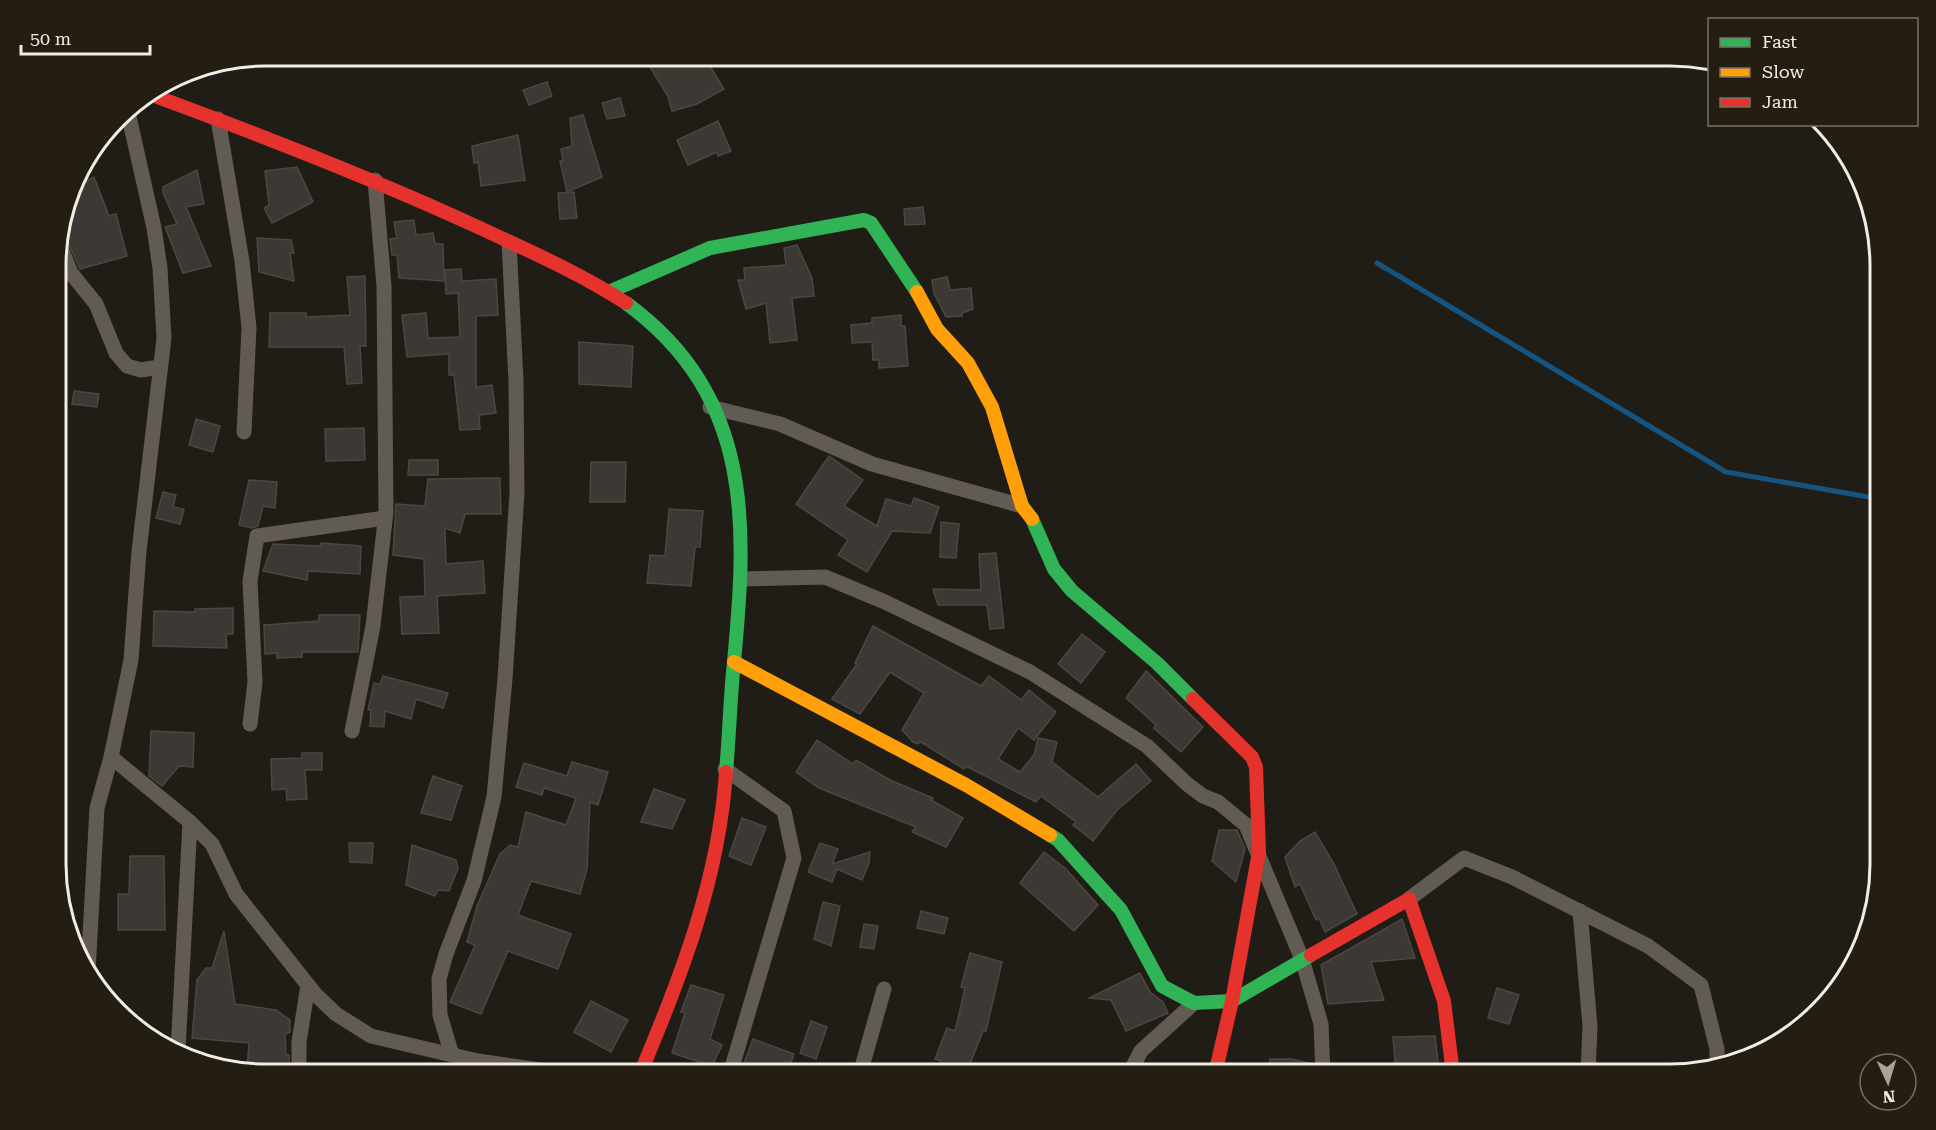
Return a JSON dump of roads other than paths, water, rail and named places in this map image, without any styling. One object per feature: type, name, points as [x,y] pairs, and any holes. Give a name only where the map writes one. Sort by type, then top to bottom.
[{"type":"street","points":[[159,98],[375,180],[611,291],[663,333],[690,366],[728,444],[738,482],[744,533],[741,579],[719,836],[704,904],[680,981],[644,1064]]},
{"type":"street","points":[[218,119],[242,261],[249,328],[244,432]]},
{"type":"street","points":[[88,955],[97,808],[111,757],[131,660],[139,551],[164,338],[160,268],[130,120]]},
{"type":"street","points":[[352,731],[373,626],[385,518],[384,286],[375,180]]},
{"type":"street","points":[[611,291],[710,248],[864,220],[871,223],[921,297],[937,329],[968,363],[992,407],[1022,506],[1037,526],[1054,569],[1072,591],[1157,663],[1252,757],[1257,767],[1259,852],[1232,1001],[1217,1064]]},
{"type":"street","points":[[452,1055],[440,1014],[439,979],[474,881],[494,797],[505,679],[517,493],[516,381],[509,242]]},
{"type":"street","points":[[66,261],[71,273],[96,304],[116,353],[127,366],[141,370],[160,367]]},
{"type":"street","points":[[710,407],[780,424],[872,464],[1022,506]]},
{"type":"street","points":[[250,724],[255,682],[250,580],[257,536],[385,518]]},
{"type":"street","points":[[741,579],[825,577],[885,602],[1030,672],[1147,746],[1187,784],[1203,796],[1218,802],[1246,825],[1302,959],[1321,1024],[1323,1064]]},
{"type":"street","points":[[734,662],[966,785],[1058,840],[1121,910],[1162,986],[1194,1003],[1232,1001],[1409,899],[1464,858],[1512,877],[1648,946],[1701,985],[1718,1058]]},
{"type":"street","points":[[111,757],[190,822],[212,844],[236,894],[308,986],[336,1014],[371,1036],[452,1055],[505,1064]]},
{"type":"street","points":[[725,769],[784,811],[794,858],[733,1064]]},
{"type":"street","points":[[178,1043],[190,822]]},
{"type":"street","points":[[1409,899],[1444,1001],[1452,1064]]},
{"type":"street","points":[[1580,911],[1590,1026],[1588,1064]]},
{"type":"street","points":[[299,1064],[299,1042],[308,986]]},
{"type":"street","points":[[863,1064],[884,989]]},
{"type":"street","points":[[1135,1064],[1141,1051],[1194,1003]]},
{"type":"waterway","points":[[1377,263],[1726,472],[1870,497]]}]
